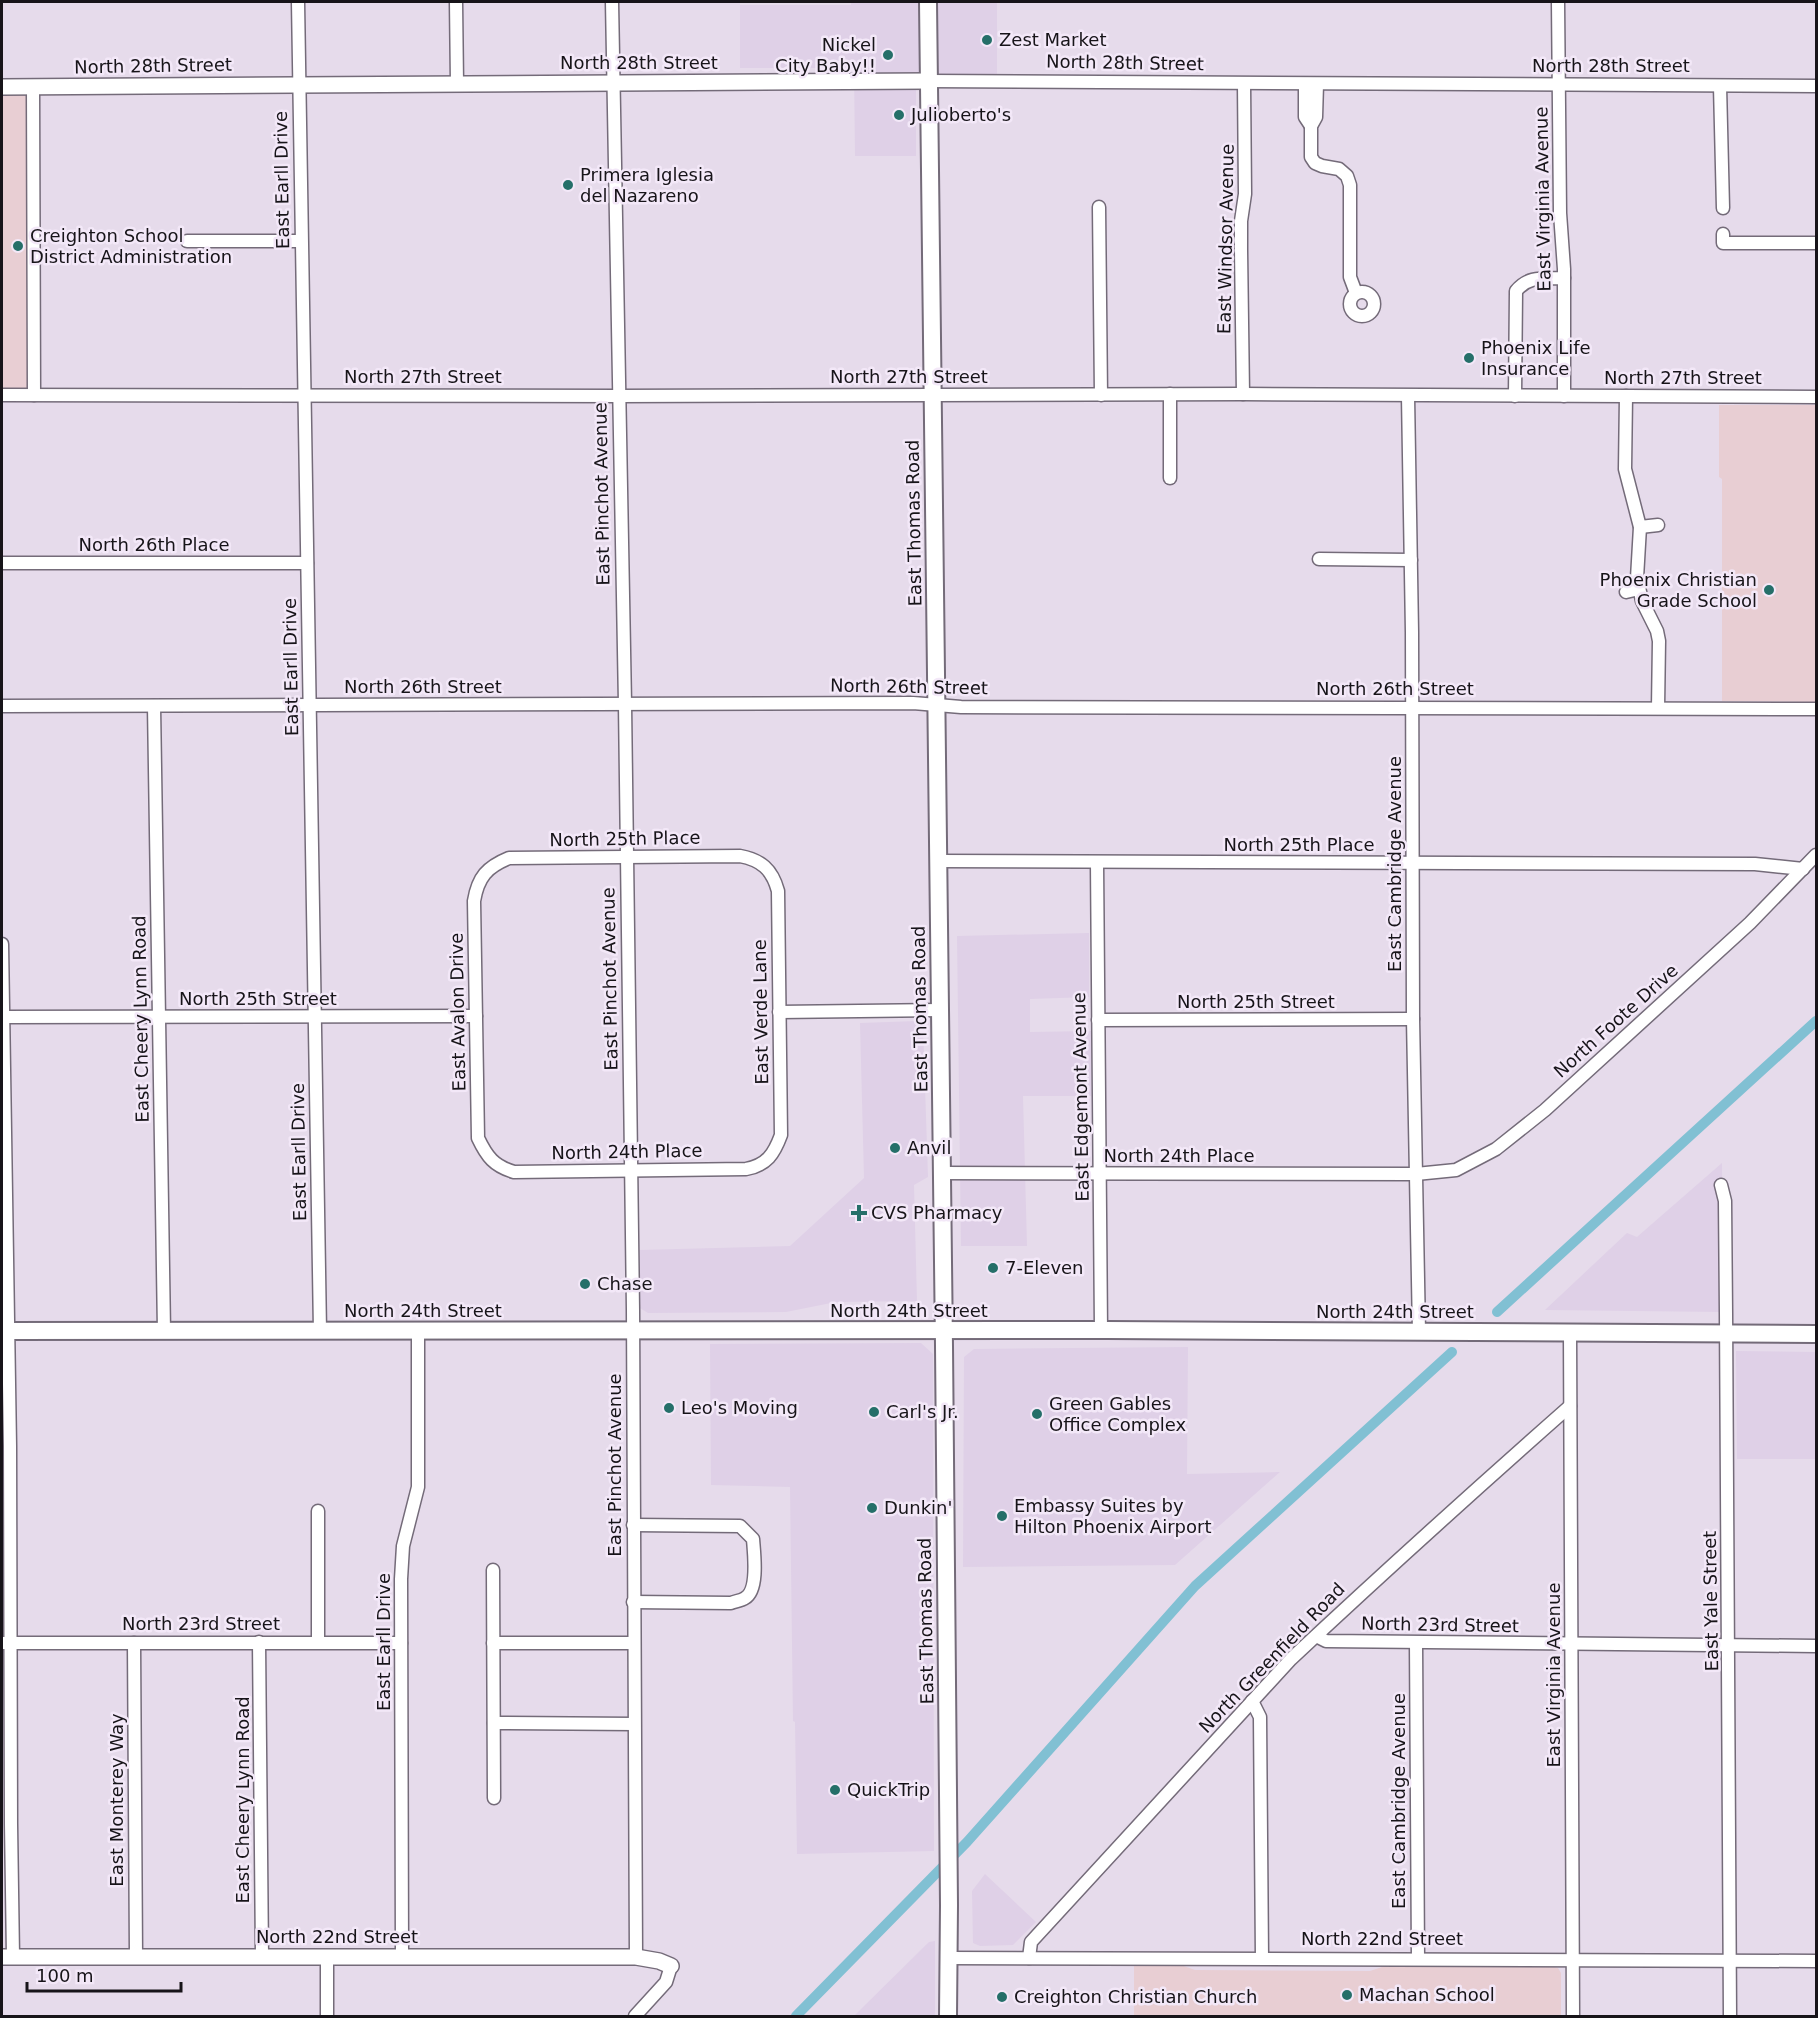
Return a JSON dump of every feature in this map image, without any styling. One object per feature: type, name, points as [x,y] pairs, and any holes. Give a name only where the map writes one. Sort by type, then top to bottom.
[{"type":"main road","name":"East Thomas Road","points":[[928,2],[942,1173],[949,1880],[948,2016]]},
{"type":"main road","name":"North 24th Street","points":[[5,1331],[1101,1330],[1816,1334]]},
{"type":"street","name":"East Earll Drive","points":[[298,2],[320,1331]]},
{"type":"street","points":[[456,2],[457,84]]},
{"type":"street","name":"East Pinchot Avenue","points":[[612,2],[625,704],[633,1330],[636,1957]]},
{"type":"street","name":"East Virginia Avenue","points":[[1558,2],[1564,396]]},
{"type":"street","name":"North 28th Street","points":[[2,87],[928,81],[1816,86]]},
{"type":"street","name":"East Windsor Avenue","points":[[1243,394],[1241,250],[1245,175],[1244,84]]},
{"type":"street","points":[[1311,84],[1305,117],[1311,126],[1311,157],[1322,166],[1339,169],[1347,176],[1350,185],[1350,277],[1356,293]]},
{"type":"street","points":[[1720,86],[1723,208]]},
{"type":"street","points":[[33,87],[34,394]]},
{"type":"street","points":[[1099,207],[1101,395]]},
{"type":"street","points":[[1723,234],[1723,243],[1816,243]]},
{"type":"street","points":[[187,242],[301,241]]},
{"type":"street","points":[[1515,396],[1516,291],[1522,283],[1536,279],[1564,278]]},
{"type":"street","points":[[1170,394],[1170,478]]},
{"type":"street","name":"North 27th Street","points":[[2,395],[1243,394],[1816,397]]},
{"type":"street","name":"East Cambridge Avenue","points":[[1408,396],[1413,1019],[1419,1332]]},
{"type":"street","points":[[1626,396],[1625,469],[1641,527],[1636,578],[1642,601],[1657,631],[1658,708]]},
{"type":"street","points":[[1641,527],[1658,525]]},
{"type":"street","points":[[1319,560],[1411,560]]},
{"type":"street","name":"North 26th Place","points":[[2,563],[307,563]]},
{"type":"street","points":[[1626,592],[1639,589]]},
{"type":"street","name":"North 26th Street","points":[[2,706],[913,703],[961,707],[1816,709]]},
{"type":"street","name":"East Cheery Lynn Road","points":[[154,706],[164,1331]]},
{"type":"street","name":"North Foote Drive","points":[[1416,1174],[1456,1170],[1496,1149],[1537,1117],[1750,923],[1816,855]]},
{"type":"street","name":"North 25th Place","points":[[487,869],[509,858],[740,856],[754,858],[764,865]]},
{"type":"street","name":"North 25th Place","points":[[938,861],[1755,864],[1803,869]]},
{"type":"street","name":"East Edgemont Avenue","points":[[1097,863],[1101,1330]]},
{"type":"street","name":"East Verde Lane","points":[[764,865],[775,881],[778,891],[781,1135],[770,1158]]},
{"type":"street","name":"East Avalon Drive","points":[[486,1156],[478,1138],[474,900],[476,890],[487,869]]},
{"type":"street","points":[[2,944],[10,1824],[7,1957]]},
{"type":"street","points":[[779,1012],[940,1011]]},
{"type":"street","name":"North 25th Street","points":[[3,1017],[476,1016]]},
{"type":"street","name":"North 25th Street","points":[[1098,1020],[1413,1019]]},
{"type":"street","name":"North 24th Place","points":[[486,1156],[494,1164],[514,1172],[746,1169],[758,1167],[770,1158]]},
{"type":"street","name":"North 24th Place","points":[[942,1173],[1416,1174]]},
{"type":"street","name":"East Yale Street","points":[[1721,1185],[1725,1201],[1727,1334],[1730,2016]]},
{"type":"street","name":"East Earll Drive","points":[[402,1956],[402,1558],[415,1504],[419,1472],[418,1330]]},
{"type":"street","name":"East Virginia Avenue","points":[[1570,1333],[1573,2016]]},
{"type":"street","name":"North Greenfield Road","points":[[1029,1958],[1031,1941],[1252,1701],[1316,1636],[1463,1500],[1570,1406]]},
{"type":"street","points":[[318,1511],[318,1642]]},
{"type":"street","points":[[633,1524],[740,1526],[753,1539],[754,1580],[750,1594],[744,1599],[731,1603],[633,1602]]},
{"type":"street","points":[[493,1570],[494,1798]]},
{"type":"street","name":"North 23rd Street","points":[[1316,1636],[1326,1641],[1416,1643],[1816,1646]]},
{"type":"street","name":"East Monterey Way","points":[[134,1642],[136,1956]]},
{"type":"street","name":"East Cheery Lynn Road","points":[[259,1642],[262,1956]]},
{"type":"street","name":"North 23rd Street","points":[[7,1643],[401,1643]]},
{"type":"street","points":[[493,1643],[634,1643]]},
{"type":"street","name":"East Cambridge Avenue","points":[[1416,1643],[1418,1959]]},
{"type":"street","points":[[1252,1701],[1260,1717],[1262,1958]]},
{"type":"street","points":[[494,1723],[634,1724]]},
{"type":"street","points":[[327,1956],[327,2016]]},
{"type":"street","name":"North 22nd Street","points":[[7,1957],[636,1957],[659,1961],[671,1966]]},
{"type":"street","name":"North 22nd Street","points":[[948,1958],[1816,1961]]},
{"type":"street","points":[[635,2016],[666,1982],[671,1966]]},
{"type":"shaded area","points":[[851,2],[997,2],[997,74],[916,76],[916,156],[855,156],[854,68],[740,68],[740,5],[851,5]]},
{"type":"shaded area","name":"Creighton School District Administration","points":[[2,87],[33,87],[34,395],[2,395]]},
{"type":"shaded area","name":"Phoenix Christian Grade School","points":[[1719,405],[1816,405],[1816,702],[1722,701],[1722,479],[1719,477]]},
{"type":"shaded area","points":[[1089,933],[1089,997],[1030,999],[1030,1032],[1091,1031],[1091,1096],[1023,1096],[1027,1246],[961,1246],[957,936]]},
{"type":"shaded area","points":[[917,1021],[923,1025],[928,1177],[914,1185],[917,1301],[836,1302],[786,1312],[648,1313],[640,1308],[639,1250],[790,1246],[864,1178],[860,1023]]},
{"type":"shaded area","points":[[1722,1163],[1723,1312],[1545,1310],[1627,1233],[1637,1237]]},
{"type":"shaded area","points":[[921,1343],[933,1354],[934,1851],[797,1854],[790,1487],[711,1485],[710,1344]]},
{"type":"shaded area","points":[[1188,1347],[1187,1474],[1280,1472],[1175,1565],[963,1567],[964,1357],[974,1349]]},
{"type":"shaded area","points":[[1736,1351],[1816,1352],[1816,1459],[1737,1459]]},
{"type":"shaded area","points":[[985,1874],[1036,1922],[1013,1945],[980,1946],[973,1943],[972,1891]]},
{"type":"shaded area","points":[[935,1941],[935,2016],[854,2016],[929,1942]]},
{"type":"shaded area","name":"Machan School","points":[[1181,1965],[1195,1970],[1370,1971],[1385,1966],[1551,1966],[1558,1968],[1561,1973],[1561,2016],[1134,2016],[1134,1966]]},
{"type":"waterway","points":[[1497,1312],[1816,1021]]},
{"type":"waterway","points":[[796,2016],[967,1842],[1195,1586],[1452,1352]]},
{"type":"place","name":"Zest Market","points":[[987,40]]},
{"type":"place","name":"Nickel City Baby!!","points":[[888,55]]},
{"type":"place","name":"Julioberto's","points":[[899,115]]},
{"type":"place","name":"Primera Iglesia del Nazareno","points":[[568,185]]},
{"type":"place","name":"Creighton School District Administration","points":[[18,246]]},
{"type":"place","name":"Phoenix Life Insurance","points":[[1469,358]]},
{"type":"place","name":"Phoenix Christian Grade School","points":[[1769,590]]},
{"type":"place","name":"Anvil","points":[[895,1148]]},
{"type":"place","name":"CVS Pharmacy","points":[[859,1213]]},
{"type":"place","name":"7-Eleven","points":[[993,1268]]},
{"type":"place","name":"Chase","points":[[585,1284]]},
{"type":"place","name":"Leo's Moving","points":[[669,1408]]},
{"type":"place","name":"Carl's Jr.","points":[[874,1412]]},
{"type":"place","name":"Green Gables Office Complex","points":[[1037,1414]]},
{"type":"place","name":"Dunkin'","points":[[872,1508]]},
{"type":"place","name":"Embassy Suites by Hilton Phoenix Airport","points":[[1002,1516]]},
{"type":"place","name":"QuickTrip","points":[[835,1790]]},
{"type":"place","name":"Machan School","points":[[1347,1995]]},
{"type":"place","name":"Creighton Christian Church","points":[[1002,1997]]}]
